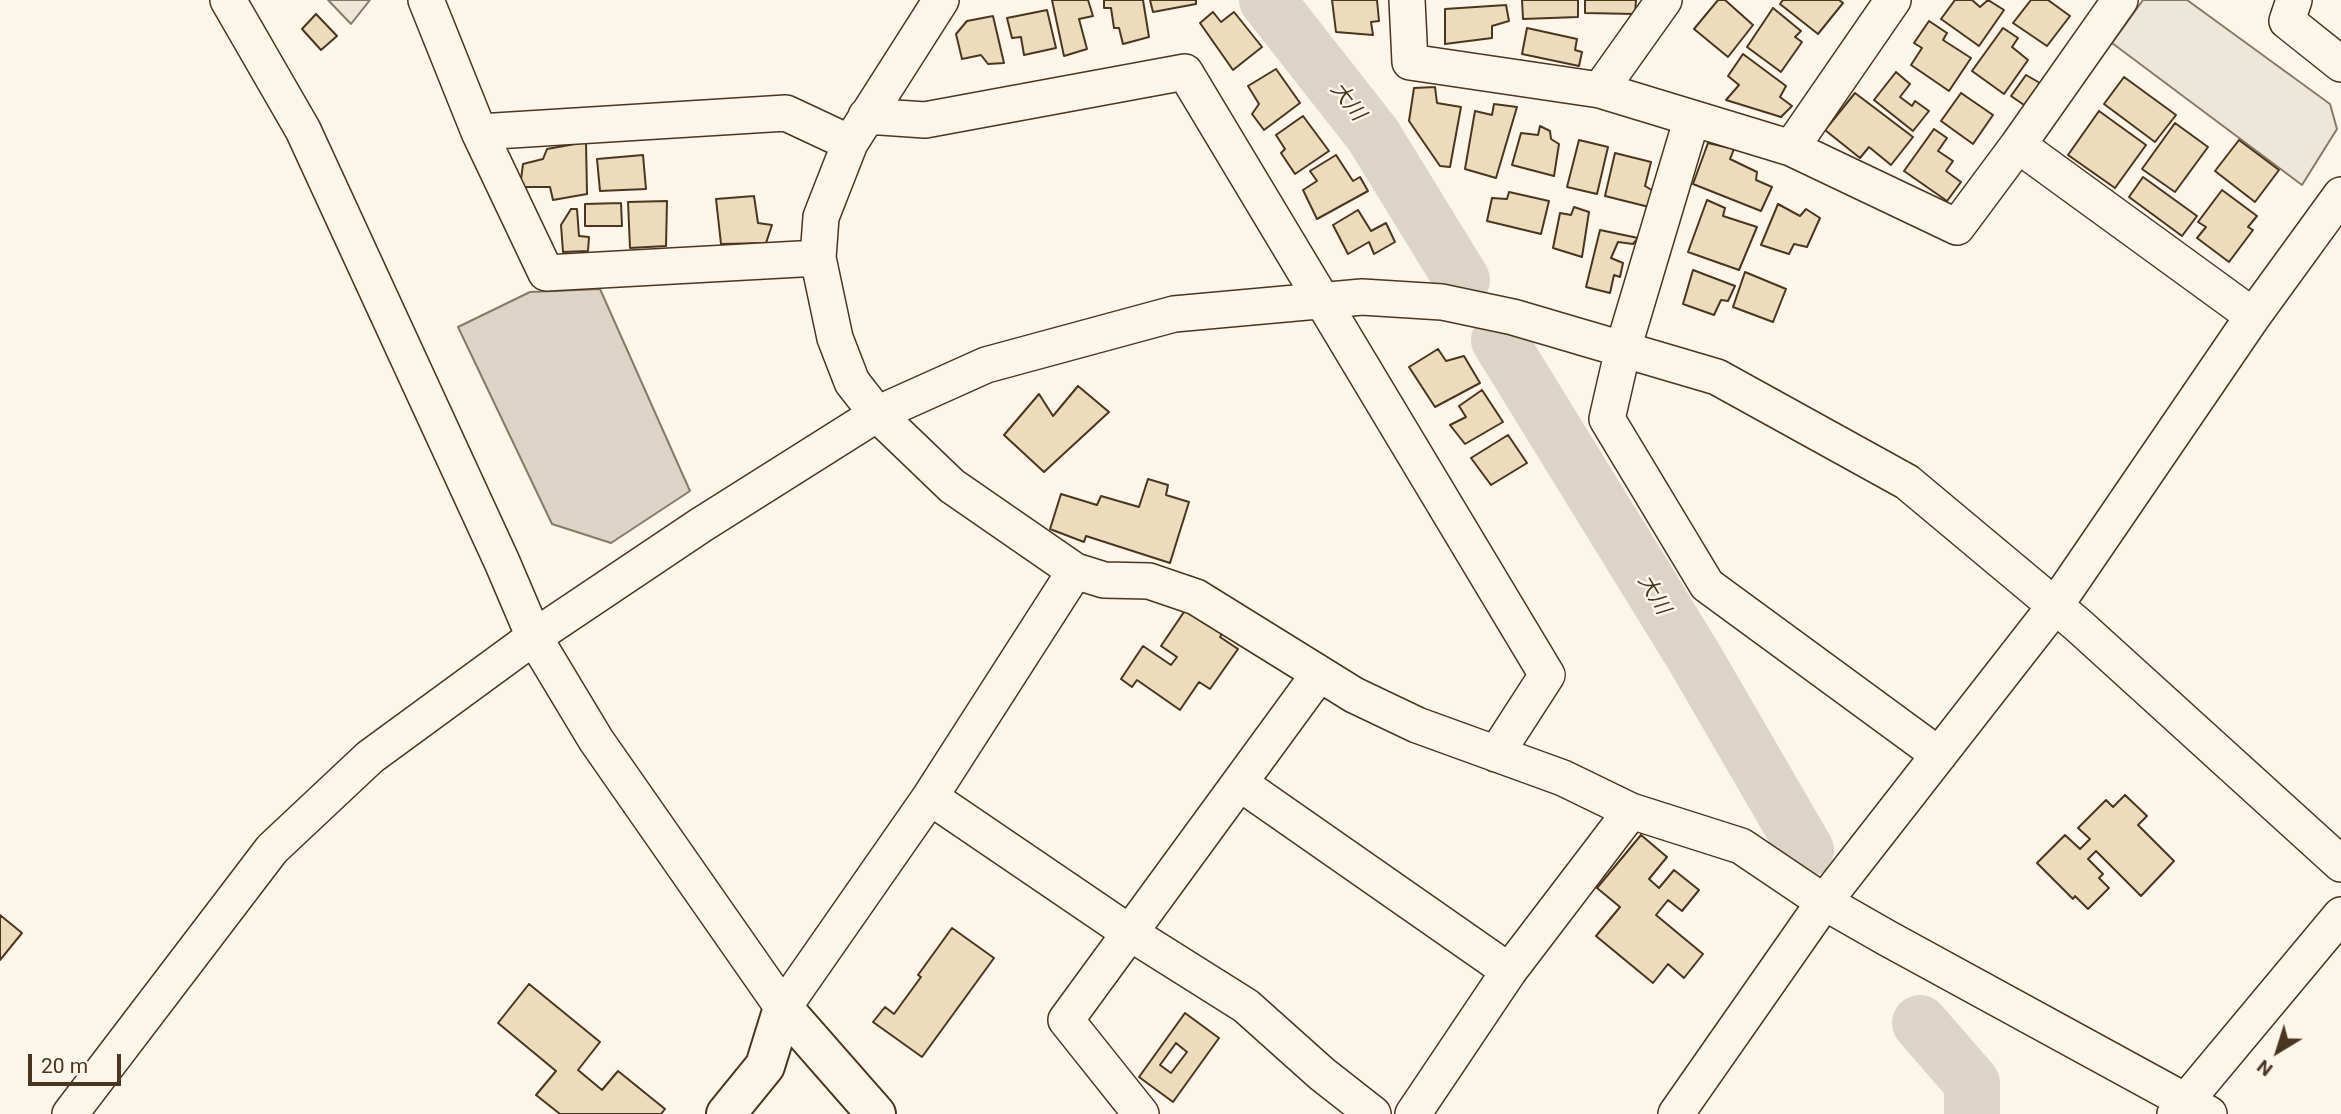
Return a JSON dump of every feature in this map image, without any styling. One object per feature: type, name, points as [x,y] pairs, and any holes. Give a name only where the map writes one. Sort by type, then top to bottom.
[{"type":"main road","points":[[726,1114],[765,1066],[783,1008]]},
{"type":"main road","points":[[783,1008],[876,1114]]},
{"type":"street","points":[[228,0],[303,130],[534,637],[596,740],[783,1008],[930,797],[1075,571]]},
{"type":"street","points":[[426,0],[479,132],[546,273],[818,258]]},
{"type":"street","points":[[941,0],[858,129],[821,217],[818,258],[835,338],[852,382],[877,414],[952,486],[1075,571],[1104,580],[1149,581],[1196,597],[1354,695],[1417,725],[1563,778],[1631,811],[1741,846],[1824,902],[2190,1110],[2341,915]]},
{"type":"street","points":[[1407,0],[1410,62],[1600,90],[1791,148],[1957,227],[2120,0]]},
{"type":"street","points":[[1600,90],[1664,0]]},
{"type":"street","points":[[1791,148],[1893,0]]},
{"type":"street","points":[[2294,0],[2287,21],[2341,64]]},
{"type":"street","points":[[479,132],[786,113],[858,129],[925,120],[1185,72],[1547,676],[1496,754]]},
{"type":"street","points":[[1692,118],[1623,349],[1607,419],[1707,585],[1939,755]]},
{"type":"street","points":[[2018,145],[2253,316]]},
{"type":"street","points":[[1676,1114],[1824,902],[2055,606],[2253,316],[2341,195]]},
{"type":"street","points":[[70,1114],[272,849],[370,757],[534,637],[701,524],[877,414],[986,365],[1174,314],[1362,297],[1442,302],[1513,317],[1717,377],[1908,482],[2055,606],[2341,864]]},
{"type":"street","points":[[1142,1114],[1066,1020],[1319,674]]},
{"type":"street","points":[[1241,784],[1509,971]]},
{"type":"street","points":[[930,797],[1130,933],[1246,1006],[1322,1074],[1373,1114]]},
{"type":"street","points":[[1413,1114],[1509,971],[1631,811]]},
{"type":"shaded area","points":[[328,0],[370,0],[351,24]]},
{"type":"shaded area","points":[[2143,0],[2187,0],[2330,104],[2337,129],[2302,185],[2112,43]]},
{"type":"shaded area","points":[[600,289],[690,491],[611,543],[552,524],[458,327],[530,292]]},
{"type":"building","points":[[1052,0],[1088,0],[1093,16],[1079,19],[1087,49],[1064,56]]},
{"type":"building","points":[[1104,0],[1143,0],[1149,37],[1123,44],[1119,28],[1114,28],[1111,8],[1104,8]]},
{"type":"building","points":[[1150,0],[1196,0],[1196,4],[1153,12]]},
{"type":"building","points":[[1332,0],[1377,0],[1379,21],[1371,22],[1373,35],[1336,32]]},
{"type":"building","points":[[1522,0],[1578,0],[1578,17],[1523,19]]},
{"type":"building","points":[[1585,0],[1636,0],[1635,14],[1585,13]]},
{"type":"building","points":[[1718,0],[1725,0],[1753,25],[1728,57],[1694,29]]},
{"type":"building","points":[[1783,0],[1839,0],[1843,3],[1818,34],[1780,4]]},
{"type":"building","points":[[1955,0],[1972,0],[1980,7],[1988,0],[2004,10],[1979,46],[1941,19]]},
{"type":"building","points":[[2031,0],[2048,0],[2070,16],[2047,46],[2013,23]]},
{"type":"building","points":[[1506,5],[1509,21],[1492,26],[1492,38],[1445,44],[1445,9]]},
{"type":"building","points":[[1773,8],[1801,31],[1795,37],[1802,42],[1781,72],[1747,47]]},
{"type":"building","points":[[1047,10],[1056,48],[1024,55],[1021,37],[1012,38],[1007,18]]},
{"type":"building","points":[[1213,12],[1221,22],[1234,12],[1262,47],[1233,70],[1200,23]]},
{"type":"building","points":[[316,14],[337,36],[321,50],[302,29]]},
{"type":"building","points":[[993,16],[1004,63],[988,64],[981,55],[962,59],[956,34],[967,21]]},
{"type":"building","points":[[1929,21],[1947,33],[1943,40],[1971,58],[1949,91],[1911,65],[1922,48],[1914,43]]},
{"type":"building","points":[[1527,28],[1577,39],[1575,50],[1582,52],[1579,66],[1522,54]]},
{"type":"building","points":[[2003,28],[2018,38],[2012,47],[2028,60],[2004,94],[1972,71]]},
{"type":"building","points":[[1743,54],[1786,86],[1780,97],[1792,106],[1781,117],[1726,100],[1739,85],[1728,76]]},
{"type":"building","points":[[1276,69],[1300,103],[1264,130],[1252,114],[1259,104],[1248,86]]},
{"type":"building","points":[[1896,72],[1910,84],[1900,97],[1912,106],[1915,101],[1929,111],[1913,131],[1874,100]]},
{"type":"building","points":[[2026,75],[2040,83],[2024,105],[2011,96]]},
{"type":"building","points":[[2124,77],[2176,115],[2155,142],[2104,104]]},
{"type":"building","points":[[1435,87],[1437,103],[1461,107],[1450,167],[1440,166],[1409,121],[1414,88]]},
{"type":"building","points":[[1855,93],[1913,137],[1891,165],[1869,147],[1860,158],[1825,130]]},
{"type":"building","points":[[1961,93],[1993,115],[1973,144],[1941,121]]},
{"type":"building","points":[[1494,104],[1517,107],[1496,178],[1465,169],[1475,111],[1492,115]]},
{"type":"building","points":[[2099,111],[2146,145],[2115,188],[2068,155]]},
{"type":"building","points":[[1303,116],[1329,151],[1295,174],[1281,153],[1285,149],[1276,135]]},
{"type":"building","points":[[2175,123],[2208,147],[2175,192],[2142,169]]},
{"type":"building","points":[[1540,126],[1550,131],[1551,139],[1559,144],[1554,176],[1512,165],[1521,133],[1538,135]]},
{"type":"building","points":[[1934,129],[1947,138],[1938,151],[1953,161],[1946,171],[1961,182],[1947,201],[1904,171]]},
{"type":"building","points":[[1579,140],[1608,147],[1597,194],[1567,187]]},
{"type":"building","points":[[2239,140],[2279,170],[2255,202],[2215,171]]},
{"type":"building","points":[[586,142],[587,194],[553,200],[550,187],[520,187],[523,164],[543,159],[547,149]]},
{"type":"building","points":[[1708,143],[1734,149],[1730,159],[1757,172],[1756,180],[1772,187],[1761,211],[1693,184]]},
{"type":"building","points":[[1615,153],[1651,162],[1645,186],[1655,192],[1649,207],[1605,196]]},
{"type":"building","points":[[643,155],[646,189],[600,191],[597,159]]},
{"type":"building","points":[[1336,155],[1353,181],[1360,177],[1368,191],[1317,219],[1303,190],[1317,181],[1310,171]]},
{"type":"building","points":[[2143,177],[2197,216],[2182,236],[2129,197]]},
{"type":"building","points":[[2222,190],[2257,216],[2248,227],[2253,230],[2229,262],[2197,238],[2206,227],[2198,222]]},
{"type":"building","points":[[1509,192],[1549,201],[1541,234],[1487,221],[1492,198],[1507,199]]},
{"type":"building","points":[[754,196],[758,223],[772,225],[766,243],[721,244],[716,199]]},
{"type":"building","points":[[1707,200],[1725,208],[1723,216],[1757,227],[1739,270],[1688,252]]},
{"type":"building","points":[[667,201],[666,246],[630,248],[628,202]]},
{"type":"building","points":[[621,203],[622,226],[585,226],[585,204]]},
{"type":"building","points":[[1778,204],[1800,216],[1806,209],[1820,218],[1807,247],[1794,244],[1789,254],[1761,245]]},
{"type":"building","points":[[1574,207],[1589,212],[1582,257],[1553,248],[1560,213],[1571,215]]},
{"type":"building","points":[[571,209],[577,209],[579,236],[589,237],[588,251],[563,252],[561,225]]},
{"type":"building","points":[[1358,210],[1371,231],[1386,223],[1395,242],[1374,254],[1369,242],[1348,254],[1333,225]]},
{"type":"building","points":[[1600,230],[1638,238],[1633,244],[1618,242],[1611,258],[1623,263],[1620,277],[1614,275],[1610,293],[1586,287]]},
{"type":"building","points":[[1693,270],[1735,286],[1728,301],[1721,300],[1714,315],[1683,304]]},
{"type":"building","points":[[1745,272],[1786,289],[1773,322],[1733,307]]},
{"type":"building","points":[[1438,349],[1446,361],[1464,356],[1480,383],[1435,407],[1409,367]]},
{"type":"building","points":[[1078,386],[1109,412],[1044,472],[1004,435],[1039,394],[1053,416]]},
{"type":"building","points":[[1482,390],[1503,422],[1465,444],[1450,425],[1466,417],[1459,406]]},
{"type":"building","points":[[1508,435],[1527,463],[1491,485],[1471,458]]},
{"type":"building","points":[[1148,479],[1168,485],[1166,495],[1189,502],[1170,563],[1086,536],[1084,542],[1050,529],[1061,494],[1097,505],[1101,496],[1139,507]]},
{"type":"building","points":[[1188,606],[1200,619],[1222,634],[1220,637],[1238,649],[1210,689],[1199,682],[1180,710],[1137,680],[1132,687],[1121,679],[1143,646],[1171,665],[1177,657],[1161,646]]},
{"type":"building","points":[[2125,795],[2147,816],[2138,825],[2174,861],[2141,896],[2096,851],[2088,859],[2103,874],[2099,878],[2109,888],[2088,909],[2075,896],[2073,899],[2037,863],[2065,835],[2080,849],[2090,839],[2078,828],[2106,800],[2113,807]]},
{"type":"building","points":[[1641,835],[1667,857],[1649,879],[1659,888],[1674,870],[1699,890],[1682,911],[1668,900],[1656,915],[1703,954],[1684,978],[1668,964],[1653,983],[1596,936],[1620,907],[1597,888]]},
{"type":"building","points":[[0,915],[22,933],[0,960]]},
{"type":"building","points":[[952,928],[994,958],[922,1057],[873,1022],[885,1007],[894,1014]]},
{"type":"building","points":[[529,984],[600,1042],[578,1070],[602,1090],[618,1071],[665,1109],[661,1114],[560,1114],[536,1095],[556,1071],[498,1023]]},
{"type":"building","points":[[1185,1013],[1219,1038],[1173,1102],[1139,1077]]},
{"type":"building","points":[[1176,1043],[1187,1052],[1171,1073],[1160,1065]]},
{"type":"waterway","name":"大川","points":[[1267,0],[1373,135],[1462,280]]},
{"type":"waterway","name":"大川","points":[[1499,340],[1694,657],[1806,850]]},
{"type":"waterway","name":"大川","points":[[1920,1023],[1972,1083],[1972,1114]]}]
